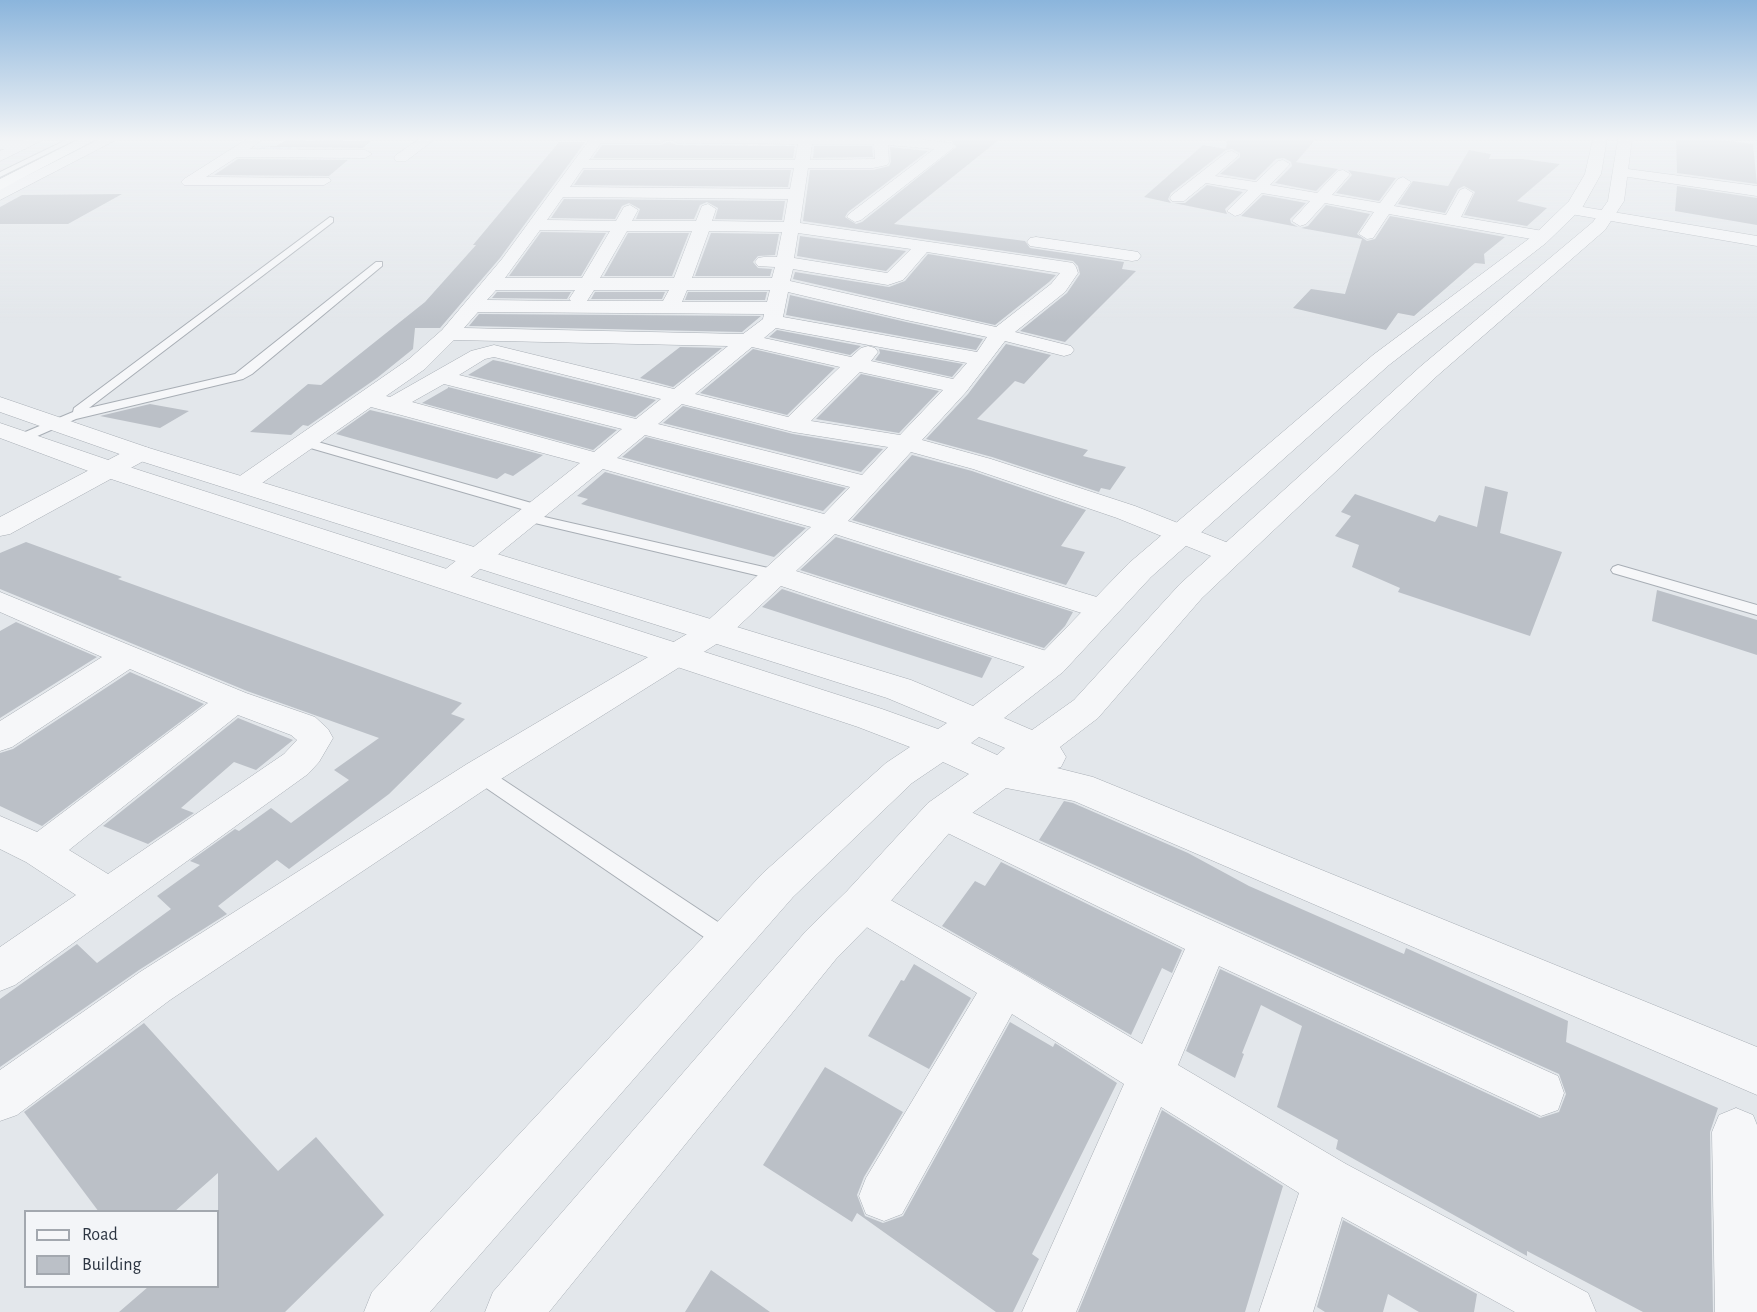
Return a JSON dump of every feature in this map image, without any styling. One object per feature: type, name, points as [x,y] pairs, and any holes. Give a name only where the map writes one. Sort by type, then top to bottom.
[{"type":"street","points":[[243,485],[417,364],[449,334],[492,284],[552,200]]},
{"type":"street","points":[[609,209],[631,200]]},
{"type":"street","points":[[550,337],[568,311],[574,308],[599,263],[618,245],[622,226],[637,200]]},
{"type":"street","points":[[655,337],[665,311],[670,308],[681,285],[690,263],[690,245],[702,227],[711,200]]},
{"type":"street","points":[[686,209],[795,200]]},
{"type":"street","points":[[534,225],[702,227],[796,200]]},
{"type":"street","points":[[753,244],[797,200]]},
{"type":"street","points":[[750,262],[797,200]]},
{"type":"street","points":[[797,200],[888,279],[897,276],[924,245]]},
{"type":"street","points":[[492,284],[681,285],[797,200]]},
{"type":"street","points":[[448,580],[642,427],[746,340],[773,314],[797,200]]},
{"type":"street","points":[[797,200],[906,314],[1064,350]]},
{"type":"street","points":[[0,1098],[155,986],[480,774],[715,631],[830,524],[958,387],[1000,334],[1058,288],[1069,273],[1069,270],[1060,265],[924,245],[798,200]]},
{"type":"street","points":[[855,217],[877,200]]},
{"type":"street","points":[[1235,211],[1246,200]]},
{"type":"street","points":[[1300,222],[1319,200]]},
{"type":"street","points":[[1335,200],[1543,236]]},
{"type":"street","points":[[1366,234],[1389,200]]},
{"type":"street","points":[[1451,220],[1461,200]]},
{"type":"street","points":[[392,1312],[778,885],[899,773],[978,720],[1051,664],[1140,570],[1381,360],[1543,236],[1586,200]]},
{"type":"street","points":[[513,1312],[821,945],[862,904],[942,814],[1086,709],[1191,591],[1429,371],[1599,226],[1598,200]]},
{"type":"street","points":[[1630,200],[1757,241]]},
{"type":"street","points":[[1635,200],[1757,234]]},
{"type":"street","points":[[834,214],[878,220]]},
{"type":"street","points":[[1017,240],[1132,256]]},
{"type":"street","points":[[521,244],[544,244]]},
{"type":"street","points":[[690,245],[719,244]]},
{"type":"street","points":[[589,245],[618,245]]},
{"type":"street","points":[[508,263],[531,263]]},
{"type":"street","points":[[576,263],[622,263]]},
{"type":"street","points":[[667,263],[714,263]]},
{"type":"street","points":[[472,306],[670,308],[773,314],[880,342],[982,359]]},
{"type":"street","points":[[793,424],[880,342],[906,314]]},
{"type":"street","points":[[449,334],[746,340],[958,387]]},
{"type":"street","points":[[393,404],[478,355],[494,351],[793,424],[909,439],[1120,499]]},
{"type":"street","points":[[497,434],[585,372]]},
{"type":"street","points":[[438,376],[868,484]]},
{"type":"street","points":[[367,399],[393,404],[596,462],[830,524],[1102,609]]},
{"type":"street","points":[[0,404],[63,419],[140,453],[899,689],[978,720],[1035,746],[1080,786]]},
{"type":"street","points":[[11,434],[108,469],[870,718],[942,745],[999,772],[1080,786],[1757,1071]]},
{"type":"street","points":[[909,439],[1089,499],[1231,554]]},
{"type":"street","points":[[0,528],[140,453]]},
{"type":"street","points":[[777,575],[1051,664]]},
{"type":"street","points":[[0,971],[296,764],[307,753],[315,738],[303,726],[234,701],[127,656],[9,614]]},
{"type":"street","points":[[0,738],[127,656]]},
{"type":"street","points":[[40,851],[234,701]]},
{"type":"street","points":[[942,814],[1209,941],[1541,1093]]},
{"type":"street","points":[[0,831],[40,851],[108,895]]},
{"type":"street","points":[[862,904],[1152,1074],[1515,1298],[1569,1312]]},
{"type":"street","points":[[1049,1312],[1209,941]]},
{"type":"street","points":[[884,1196],[1005,986]]},
{"type":"street","points":[[1736,1132],[1742,1312]]},
{"type":"street","points":[[1286,1312],[1328,1182]]},
{"type":"lane","points":[[63,419],[330,220]]},
{"type":"lane","points":[[11,434],[248,372],[379,264]]},
{"type":"lane","points":[[304,442],[532,513],[777,575]]},
{"type":"lane","points":[[1618,570],[1757,610]]},
{"type":"lane","points":[[480,774],[728,941]]},
{"type":"building","points":[[12,200],[111,200],[68,224],[0,224],[0,207]]},
{"type":"building","points":[[510,200],[542,200],[500,258],[440,328],[415,328],[413,349],[377,378],[308,426],[303,425],[291,435],[250,432],[308,384],[321,385],[425,302],[476,245],[473,245]]},
{"type":"building","points":[[563,200],[785,201],[782,220],[715,219],[718,208],[707,202],[700,205],[694,219],[636,219],[640,209],[629,203],[622,206],[615,219],[551,218]]},
{"type":"building","points":[[806,200],[863,200],[845,217],[856,224],[862,222],[889,200],[924,200],[894,224],[1025,241],[1030,248],[1124,262],[1122,269],[1136,271],[1065,342],[1020,331],[1067,293],[1080,274],[1078,266],[1073,261],[803,221]]},
{"type":"building","points":[[1188,200],[1234,200],[1225,209],[1227,214],[1174,203],[1185,203]]},
{"type":"building","points":[[1258,200],[1291,200],[1306,203],[1290,219],[1291,223],[1298,227],[1241,216]]},
{"type":"building","points":[[1400,200],[1452,200],[1445,213],[1398,204]]},
{"type":"building","points":[[1471,200],[1518,200],[1547,208],[1527,226],[1464,215]]},
{"type":"building","points":[[1676,200],[1757,200],[1757,225],[1675,211]]},
{"type":"building","points":[[1326,205],[1370,214],[1357,234],[1367,241],[1375,239],[1390,216],[1505,237],[1484,254],[1485,264],[1475,263],[1414,316],[1398,313],[1386,330],[1293,308],[1311,289],[1345,294],[1362,239],[1301,228],[1308,226]]},
{"type":"building","points":[[541,232],[606,233],[581,276],[509,276]]},
{"type":"building","points":[[628,233],[689,233],[672,276],[604,276]]},
{"type":"building","points":[[711,233],[779,234],[775,255],[758,256],[753,262],[758,268],[772,269],[770,276],[695,276]]},
{"type":"building","points":[[800,236],[906,251],[886,271],[797,256]]},
{"type":"building","points":[[928,254],[1056,275],[995,325],[793,279],[795,272],[889,287],[905,281]]},
{"type":"building","points":[[497,292],[571,292],[567,299],[492,298]]},
{"type":"building","points":[[595,292],[665,292],[662,299],[591,299]]},
{"type":"building","points":[[688,292],[767,292],[765,300],[685,300]]},
{"type":"building","points":[[790,295],[983,339],[976,350],[786,315]]},
{"type":"building","points":[[479,314],[761,316],[742,332],[469,326]]},
{"type":"building","points":[[777,330],[861,346],[850,355],[769,337]]},
{"type":"building","points":[[1006,344],[1051,355],[1024,384],[1015,381],[977,419],[1088,450],[1083,456],[1126,467],[1110,490],[1101,488],[1099,492],[992,457],[926,439],[968,394]]},
{"type":"building","points":[[680,347],[722,348],[673,387],[640,378]]},
{"type":"building","points":[[753,349],[835,368],[787,415],[700,393]]},
{"type":"building","points":[[879,349],[963,364],[952,377],[875,360],[880,353]]},
{"type":"building","points":[[493,360],[656,400],[635,417],[468,375]]},
{"type":"building","points":[[861,374],[939,391],[899,433],[816,419]]},
{"type":"building","points":[[448,388],[617,430],[593,450],[422,403]]},
{"type":"building","points":[[150,404],[189,411],[160,428],[100,416]]},
{"type":"building","points":[[683,406],[793,434],[883,449],[861,472],[663,423]]},
{"type":"building","points":[[370,410],[543,455],[513,476],[505,473],[497,479],[336,434]]},
{"type":"building","points":[[646,437],[846,488],[823,511],[622,457]]},
{"type":"building","points":[[912,455],[972,471],[1086,510],[1061,546],[1085,552],[1066,585],[852,520]]},
{"type":"building","points":[[605,472],[806,528],[774,557],[581,504],[588,499],[577,496]]},
{"type":"building","points":[[1485,486],[1508,492],[1500,533],[1562,552],[1530,636],[1398,592],[1400,588],[1352,567],[1359,545],[1335,536],[1351,516],[1341,512],[1355,494],[1435,522],[1439,515],[1477,527]]},
{"type":"building","points":[[836,537],[1073,612],[1065,626],[1044,648],[800,570]]},
{"type":"building","points":[[26,542],[122,577],[118,579],[462,703],[451,714],[465,719],[389,794],[289,869],[277,860],[218,906],[227,914],[139,970],[0,1067],[0,999],[77,944],[97,963],[171,909],[157,896],[200,865],[190,861],[235,829],[239,831],[271,808],[291,823],[349,780],[334,770],[379,738],[247,691],[0,589],[0,553]]},
{"type":"building","points":[[782,589],[992,658],[982,678],[762,607]]},
{"type":"building","points":[[1657,590],[1757,620],[1757,655],[1652,621]]},
{"type":"building","points":[[16,622],[97,657],[0,718],[0,631]]},
{"type":"building","points":[[130,672],[204,704],[42,826],[0,806],[0,753],[13,749]]},
{"type":"building","points":[[238,718],[293,740],[256,770],[234,762],[181,808],[194,813],[148,844],[103,826]]},
{"type":"building","points":[[1064,801],[1188,853],[1249,886],[1404,954],[1406,948],[1568,1021],[1566,1042],[1718,1108],[1710,1132],[1713,1312],[1643,1312],[1527,1251],[1527,1256],[1336,1149],[1338,1140],[1277,1107],[1302,1026],[1261,1005],[1235,1078],[1186,1051],[1220,969],[1540,1118],[1559,1112],[1566,1094],[1559,1074],[1039,840]]},
{"type":"building","points":[[1001,862],[1182,950],[1172,973],[1162,968],[1131,1035],[942,926],[975,881],[985,886]]},
{"type":"building","points":[[914,964],[971,998],[929,1069],[868,1036],[901,980],[904,981]]},
{"type":"building","points":[[1010,1022],[1053,1047],[1055,1043],[1117,1083],[1032,1254],[1039,1259],[1013,1312],[996,1312],[857,1213],[852,1222],[763,1165],[825,1067],[903,1112],[864,1177],[857,1195],[865,1216],[883,1223],[903,1216]]},
{"type":"building","points":[[144,1023],[278,1171],[316,1137],[384,1215],[285,1312],[119,1312],[147,1288],[219,1288],[218,1173],[176,1210],[98,1210],[24,1112]]},
{"type":"building","points":[[1162,1110],[1283,1186],[1245,1312],[1078,1312]]},
{"type":"building","points":[[1343,1220],[1477,1294],[1474,1312],[1419,1312],[1388,1294],[1383,1312],[1325,1312],[1317,1307]]},
{"type":"building","points":[[711,1270],[770,1312],[685,1312]]}]
